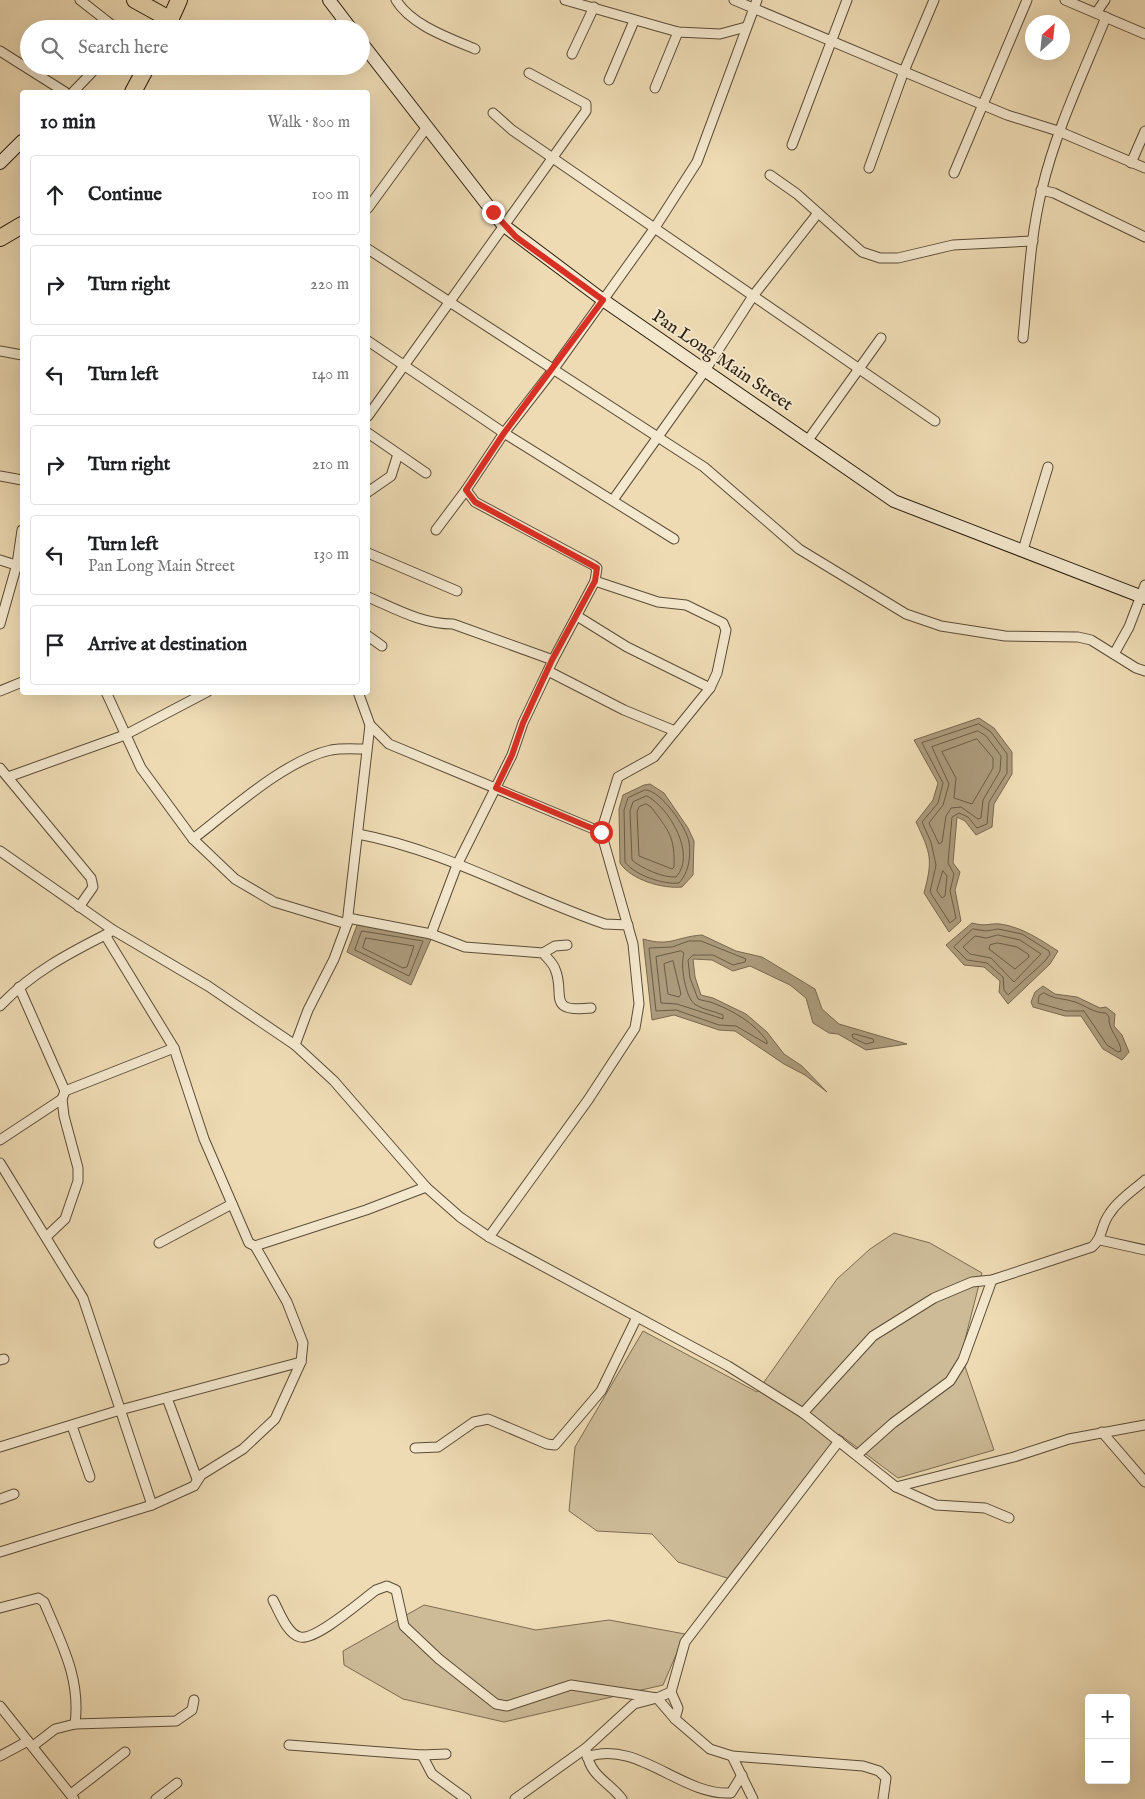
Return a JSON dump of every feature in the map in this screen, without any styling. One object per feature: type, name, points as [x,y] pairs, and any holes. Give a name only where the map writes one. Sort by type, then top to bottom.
[{"type":"highway","points":[[170,20],[179,0]]},
{"type":"highway","points":[[138,2],[163,20]]},
{"type":"highway","points":[[134,90],[142,75]]},
{"type":"highway","points":[[0,238],[20,226]]},
{"type":"street","points":[[80,0],[106,20]]},
{"type":"street","points":[[329,0],[344,20]]},
{"type":"street","points":[[396,0],[401,8],[417,20],[475,49]]},
{"type":"street","points":[[564,0],[577,2],[634,21],[678,32],[720,34],[746,27]]},
{"type":"street","points":[[792,145],[846,0]]},
{"type":"street","points":[[869,168],[904,71],[934,0]]},
{"type":"street","points":[[954,173],[1027,0]]},
{"type":"street","points":[[1065,0],[1145,34]]},
{"type":"street","points":[[1096,13],[1106,0]]},
{"type":"street","points":[[739,1],[756,4],[830,40],[982,105],[1025,122],[1058,131],[1145,168]]},
{"type":"street","points":[[436,530],[466,490],[504,433],[553,370],[654,229],[697,162],[756,4]]},
{"type":"street","points":[[572,54],[594,8]]},
{"type":"street","points":[[1023,338],[1033,241],[1041,190],[1058,131],[1106,17]]},
{"type":"street","points":[[609,80],[634,21]]},
{"type":"street","points":[[654,88],[678,32]]},
{"type":"street","points":[[0,51],[20,64]]},
{"type":"street","name":"Pan Long Main Street","points":[[370,54],[503,225],[603,300],[704,372],[808,440],[894,501],[1143,593]]},
{"type":"street","points":[[370,413],[450,304],[503,225],[554,158],[588,107],[529,73]]},
{"type":"street","points":[[37,75],[61,90]]},
{"type":"street","points":[[74,90],[89,75]]},
{"type":"street","points":[[493,113],[503,123],[654,229],[935,422]]},
{"type":"street","points":[[370,205],[427,127]]},
{"type":"street","points":[[1131,163],[1145,131]]},
{"type":"street","points":[[0,163],[20,143]]},
{"type":"street","points":[[770,176],[797,194],[862,252],[880,258],[898,258],[953,245],[1033,241]]},
{"type":"street","points":[[1041,190],[1054,193],[1145,237]]},
{"type":"street","points":[[613,500],[704,372],[753,296],[818,213]]},
{"type":"street","points":[[370,250],[704,467],[799,549],[906,614],[942,626],[1006,636],[1078,637],[1092,640],[1145,671]]},
{"type":"street","points":[[808,440],[881,338]]},
{"type":"street","points":[[370,342],[504,433],[674,539]]},
{"type":"street","points":[[0,351],[20,355]]},
{"type":"street","points":[[370,434],[426,473]]},
{"type":"street","points":[[370,491],[392,476],[398,454]]},
{"type":"street","points":[[1023,550],[1048,467]]},
{"type":"street","points":[[0,476],[20,480]]},
{"type":"street","points":[[431,934],[457,865],[512,755],[523,723],[552,660],[595,581],[597,568],[475,502],[466,490]]},
{"type":"street","points":[[370,554],[457,591]]},
{"type":"street","points":[[0,560],[20,566],[0,624]]},
{"type":"street","points":[[490,1237],[588,1100],[635,1028],[639,1004],[633,944],[601,832],[618,777],[654,757],[710,688],[716,673],[726,630],[723,623],[686,605],[658,602],[595,581]]},
{"type":"street","points":[[1114,654],[1129,627],[1143,593]]},
{"type":"street","points":[[370,598],[422,620],[437,624],[453,624],[552,660]]},
{"type":"street","points":[[577,616],[627,648],[710,688]]},
{"type":"street","points":[[370,637],[382,646]]},
{"type":"street","points":[[548,671],[624,710],[675,731]]},
{"type":"street","points":[[0,691],[20,683]]},
{"type":"street","points":[[107,695],[141,768],[193,838],[235,879],[274,902],[347,921],[431,934],[465,947],[543,953],[555,946],[567,945]]},
{"type":"street","points":[[8,776],[125,735],[202,695]]},
{"type":"street","points":[[359,695],[370,725],[389,744],[601,832]]},
{"type":"street","points":[[295,1045],[308,1010],[334,959],[347,921],[370,725]]},
{"type":"street","points":[[193,838],[268,781],[314,755],[333,750],[366,749]]},
{"type":"street","points":[[0,768],[91,878],[92,888],[79,907]]},
{"type":"street","points":[[358,834],[381,838],[457,865],[605,924],[628,925]]},
{"type":"street","points":[[0,850],[79,907],[109,932],[208,986],[295,1045],[334,1081],[426,1187],[460,1217],[490,1237],[728,1366],[803,1413],[896,1487],[936,1505],[985,1508],[1008,1518]]},
{"type":"street","points":[[0,1006],[19,987],[51,964],[109,932]]},
{"type":"street","points":[[0,1552],[152,1505],[194,1486],[197,1479],[243,1450],[275,1419],[301,1362],[304,1344],[286,1302],[255,1246],[250,1243],[232,1204],[204,1139],[174,1048],[109,932]]},
{"type":"street","points":[[543,953],[555,967],[558,980],[557,994],[563,1005],[574,1010],[591,1008]]},
{"type":"street","points":[[19,987],[64,1095],[64,1116],[78,1168],[78,1181],[65,1219],[46,1237]]},
{"type":"street","points":[[0,1140],[64,1095],[174,1048]]},
{"type":"street","points":[[0,1162],[83,1298],[152,1505]]},
{"type":"street","points":[[803,1413],[873,1336],[934,1298],[972,1282],[992,1280],[1092,1247],[1100,1240],[1104,1221],[1111,1210],[1145,1180]]},
{"type":"street","points":[[255,1246],[366,1210],[426,1187]]},
{"type":"street","points":[[159,1243],[232,1204]]},
{"type":"street","points":[[1100,1240],[1145,1250]]},
{"type":"street","points":[[858,1455],[893,1423],[950,1381],[963,1360],[992,1280]]},
{"type":"street","points":[[415,1448],[438,1447],[474,1422],[488,1419],[547,1444],[555,1445],[601,1391],[637,1317]]},
{"type":"street","points":[[0,1447],[120,1410],[301,1362]]},
{"type":"street","points":[[167,1398],[197,1479]]},
{"type":"street","points":[[896,1487],[1014,1457],[1069,1439],[1145,1425]]},
{"type":"street","points":[[72,1426],[90,1477]]},
{"type":"street","points":[[1102,1432],[1145,1482]]},
{"type":"street","points":[[676,1719],[678,1708],[671,1692],[685,1642],[839,1441]]},
{"type":"street","points":[[0,1499],[14,1494]]},
{"type":"street","points":[[272,1600],[290,1630],[300,1637],[314,1636],[376,1590],[387,1586],[396,1590],[404,1626],[439,1659],[496,1704],[507,1706],[571,1685],[657,1698],[676,1719],[710,1749],[732,1756],[863,1766],[878,1771],[886,1778],[883,1799]]},
{"type":"street","points":[[0,1608],[38,1598],[44,1602],[74,1677],[78,1704],[75,1724]]},
{"type":"street","points":[[515,1799],[587,1753],[634,1704],[671,1692]]},
{"type":"street","points":[[0,1756],[30,1743],[55,1729],[75,1724],[176,1722],[192,1710],[194,1700]]},
{"type":"street","points":[[0,1706],[73,1797],[125,1752]]},
{"type":"street","points":[[289,1746],[422,1755],[446,1754]]},
{"type":"street","points":[[587,1753],[639,1759],[686,1783],[716,1794],[731,1793],[742,1776]]},
{"type":"street","points":[[587,1753],[594,1774],[616,1791],[622,1799]]},
{"type":"street","points":[[422,1755],[432,1774],[466,1799]]},
{"type":"street","points":[[732,1756],[753,1799]]},
{"type":"street","points":[[156,1799],[177,1782]]},
{"type":"shaded area","points":[[894,1233],[930,1243],[982,1273],[961,1355],[994,1450],[898,1478],[839,1434],[733,1580],[678,1562],[652,1534],[597,1531],[569,1511],[575,1447],[643,1331],[757,1392],[837,1279],[870,1249]]},
{"type":"shaded area","points":[[424,1605],[536,1630],[609,1620],[685,1634],[663,1685],[504,1722],[403,1699],[344,1665],[343,1651]]},
{"type":"water","points":[[979,718],[994,728],[1012,752],[1012,774],[994,804],[992,827],[976,835],[965,821],[957,817],[953,863],[960,872],[955,890],[961,921],[949,932],[924,893],[929,872],[929,857],[916,822],[933,800],[938,783],[914,740]]},
{"type":"water","points":[[650,784],[664,793],[688,828],[694,841],[693,875],[682,887],[657,885],[639,879],[620,863],[619,809],[623,795]]},
{"type":"water","points":[[972,923],[981,925],[1000,924],[1016,928],[1058,951],[1050,964],[1008,1004],[999,992],[1000,981],[984,967],[964,965],[946,945]]},
{"type":"water","points":[[357,925],[432,937],[411,985],[347,952]]},
{"type":"water","points":[[702,935],[736,951],[762,957],[815,989],[822,1009],[839,1024],[907,1044],[866,1050],[838,1034],[829,1033],[813,1023],[806,998],[790,985],[750,966],[733,971],[712,960],[693,959],[695,977],[701,995],[713,998],[746,1014],[767,1032],[784,1054],[802,1066],[827,1092],[805,1075],[784,1064],[735,1031],[719,1030],[674,1015],[652,1020],[643,939],[667,942]]},
{"type":"water","points":[[1043,986],[1055,994],[1077,997],[1100,1008],[1106,1007],[1115,1014],[1114,1026],[1122,1035],[1129,1052],[1122,1060],[1103,1049],[1081,1016],[1065,1016],[1033,1007],[1031,1002],[1035,992]]},
{"type":"route","points":[[493,212],[516,237],[603,300],[553,370],[504,433],[489,459],[466,490],[475,502],[597,568],[595,581],[552,660],[496,788],[601,832]]}]
